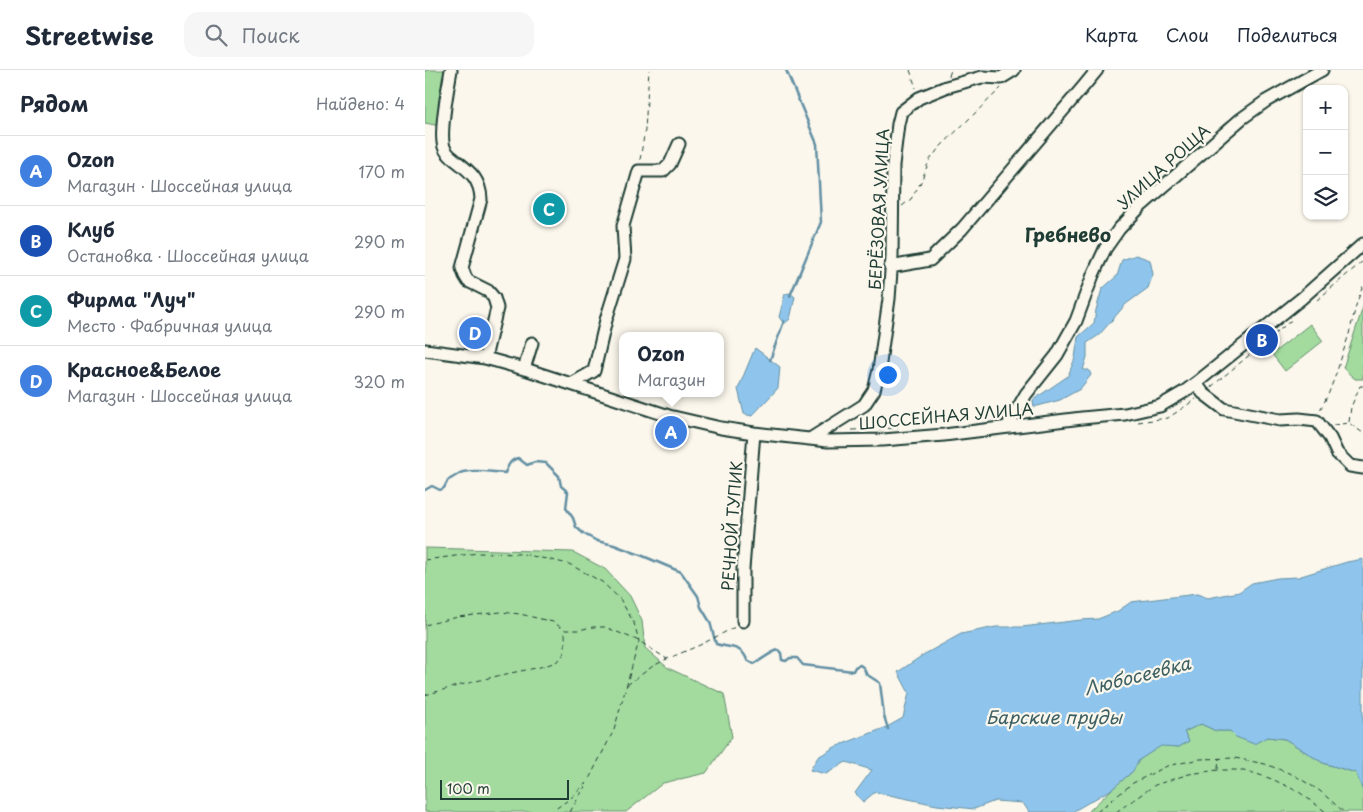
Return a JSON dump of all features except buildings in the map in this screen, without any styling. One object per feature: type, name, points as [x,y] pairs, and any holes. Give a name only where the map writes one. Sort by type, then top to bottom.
[{"type":"street","points":[[451,70],[443,134],[444,147],[447,153],[471,174],[480,189],[481,199],[462,268],[468,280],[488,291],[494,298],[497,308],[485,358]]},
{"type":"street","name":"БЕРЁЗОВАЯ УЛИЦА","points":[[810,439],[864,406],[874,390],[879,370],[889,299],[892,257],[893,165],[901,112],[919,98],[947,87],[982,77],[1001,78],[1014,70]]},
{"type":"street","points":[[890,267],[930,260],[962,229],[1097,70]]},
{"type":"street","name":"УЛИЦА РОЩА","points":[[1007,427],[1026,394],[1057,355],[1076,321],[1105,249],[1119,229],[1141,206],[1241,119],[1266,101],[1322,70]]},
{"type":"street","points":[[571,384],[594,371],[606,320],[625,259],[623,226],[639,171],[663,171],[670,164],[679,144]]},
{"type":"street","name":"ШОССЕЙНАЯ УЛИЦА","points":[[425,350],[485,358],[669,416],[721,428],[810,439],[846,441],[944,435],[1125,414],[1160,406],[1196,383],[1302,298],[1363,244]]},
{"type":"street","points":[[524,370],[533,343]]},
{"type":"street","points":[[1196,383],[1203,393],[1224,409],[1280,420],[1299,419],[1317,421],[1330,438],[1337,453],[1350,466],[1363,468]]},
{"type":"street","points":[[846,418],[846,441]]},
{"type":"street","name":"РЕЧНОЙ ТУПИК","points":[[740,623],[754,433]]},
{"type":"path","points":[[639,171],[645,130],[649,70]]},
{"type":"path","points":[[910,70],[919,98]]},
{"type":"path","points":[[892,216],[911,199],[921,182],[929,161],[939,148],[1004,86]]},
{"type":"path","points":[[1363,286],[1336,374],[1321,407],[1317,421],[1332,425],[1349,423],[1363,432]]},
{"type":"path","points":[[1349,423],[1351,408],[1361,386],[1363,386]]},
{"type":"path","points":[[425,560],[478,553],[523,554],[569,564],[602,582],[619,599],[634,623],[639,641],[614,730],[588,781],[569,812]]},
{"type":"path","points":[[425,625],[458,617],[501,612],[521,614],[553,622],[565,630],[605,627],[639,641],[667,659]]},
{"type":"path","points":[[626,685],[653,666],[700,645],[740,623]]},
{"type":"path","points":[[425,695],[559,660],[564,651],[565,630]]},
{"type":"path","points":[[1218,770],[1219,758]]},
{"type":"path","points":[[1097,812],[1133,783],[1167,766],[1200,759],[1219,758],[1235,758],[1265,764],[1294,775],[1320,791],[1344,812]]},
{"type":"path","points":[[1116,812],[1155,785],[1189,774],[1218,770],[1244,770],[1272,779],[1299,792],[1326,812]]},
{"type":"path","points":[[551,812],[571,798],[588,781]]},
{"type":"green space","points":[[425,70],[447,70],[440,126],[425,123]]},
{"type":"green space","points":[[1363,307],[1363,379],[1355,379],[1343,368]]},
{"type":"green space","points":[[1310,324],[1323,341],[1285,371],[1272,354]]},
{"type":"green space","points":[[425,548],[573,552],[605,569],[630,596],[642,621],[645,648],[668,668],[724,694],[732,737],[706,773],[663,783],[626,812],[425,812]]},
{"type":"green space","points":[[1201,724],[1216,731],[1230,731],[1236,737],[1285,739],[1323,763],[1356,773],[1363,791],[1363,812],[1088,812],[1133,771],[1139,760],[1161,745],[1179,747],[1189,741],[1184,732]]},
{"type":"water","points":[[1136,255],[1150,260],[1153,274],[1148,288],[1126,304],[1099,335],[1087,343],[1087,357],[1083,370],[1089,370],[1091,375],[1080,389],[1060,400],[1034,407],[1033,400],[1068,376],[1075,358],[1078,337],[1094,323],[1102,289],[1117,276],[1122,260]]},
{"type":"water","points":[[790,293],[795,297],[790,319],[784,324],[779,317],[785,294]]},
{"type":"water","points":[[755,348],[780,367],[778,388],[752,416],[744,414],[738,389]]},
{"type":"water","name":"Барские пруды","points":[[1363,559],[1363,791],[1356,773],[1323,763],[1285,739],[1267,737],[1254,744],[1236,737],[1230,731],[1216,731],[1201,724],[1184,732],[1189,741],[1179,747],[1161,746],[1139,760],[1133,771],[1112,789],[1072,812],[1029,812],[1023,803],[995,801],[974,809],[937,805],[875,792],[863,802],[855,793],[872,770],[846,762],[826,774],[810,770],[818,757],[835,747],[887,727],[903,718],[909,693],[898,672],[923,655],[961,634],[996,627],[1022,627],[1098,619],[1118,611],[1131,602],[1197,594],[1208,598],[1239,592],[1252,583],[1278,578],[1298,577]]},
{"type":"waterway","points":[[786,70],[817,144],[821,222],[790,296]]},
{"type":"waterway","points":[[770,360],[784,321]]},
{"type":"waterway","name":"Любосеевка","points":[[425,490],[432,486],[440,490],[444,488],[448,480],[463,472],[505,473],[511,462],[518,458],[527,465],[535,462],[546,463],[559,476],[561,486],[568,492],[566,508],[573,518],[576,527],[584,534],[597,541],[614,545],[681,572],[698,596],[701,607],[710,622],[716,644],[738,649],[745,655],[747,660],[754,664],[778,650],[781,653],[782,660],[786,661],[790,658],[797,658],[803,665],[853,671],[855,667],[860,665],[864,668],[866,674],[880,683],[884,716],[888,729]]},
{"type":"place","name":"Фирма \"Луч\"","points":[[549,209]]},
{"type":"place","name":"Красное&Белое","points":[[475,333]]},
{"type":"place","name":"Клуб","points":[[1262,340]]},
{"type":"place","name":"Ozon","points":[[671,432]]},
{"type":"district","name":"Гребнево","points":[[1068,234]]}]
